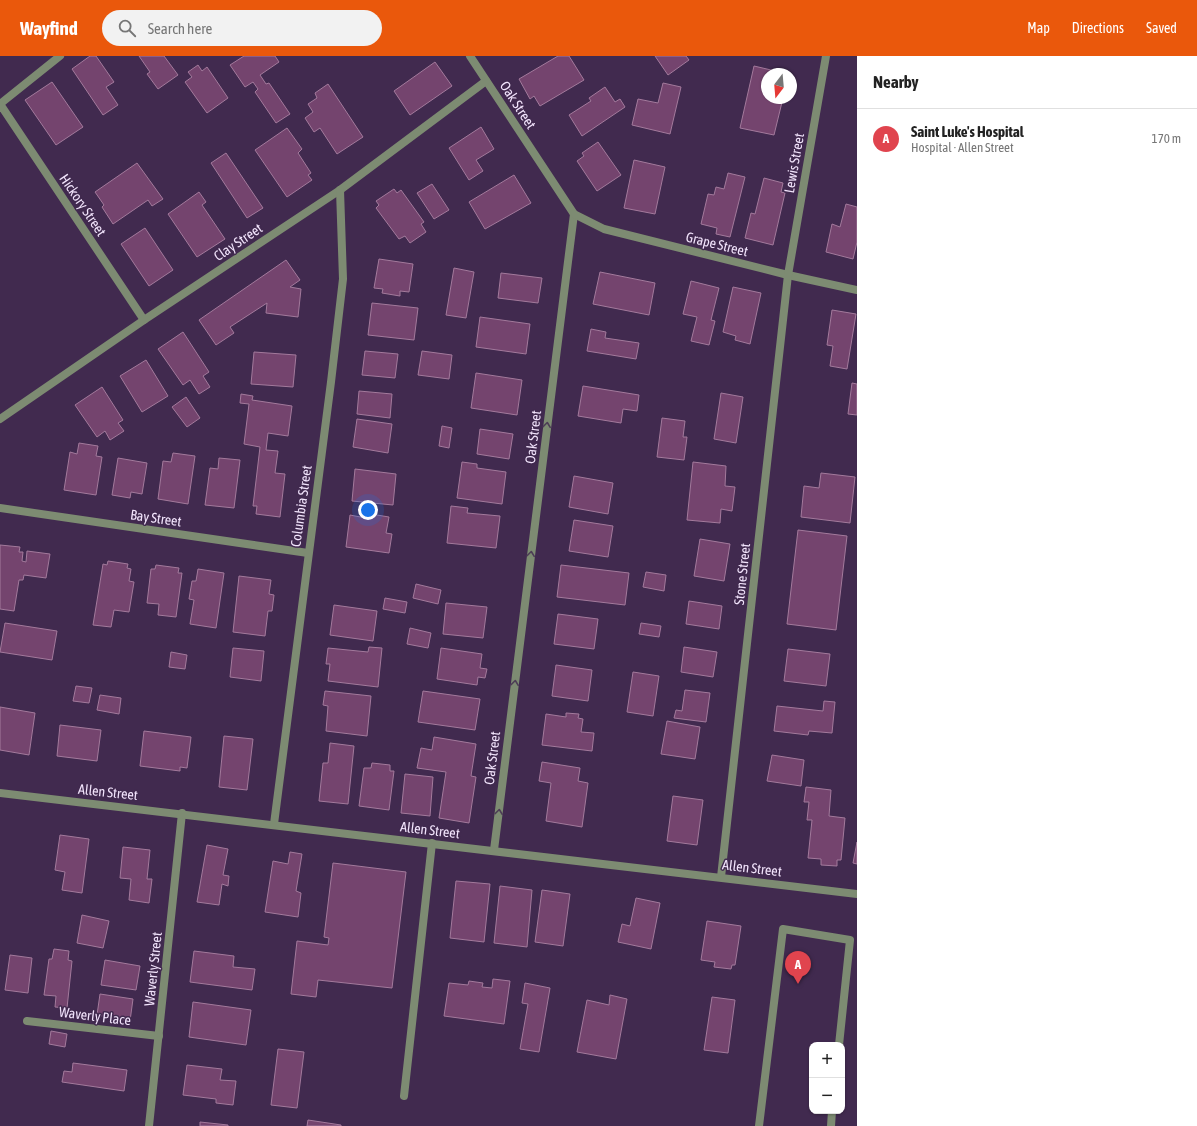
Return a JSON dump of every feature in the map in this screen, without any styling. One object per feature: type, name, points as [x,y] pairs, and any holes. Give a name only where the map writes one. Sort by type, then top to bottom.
[{"type":"street","points":[[0,108],[0,104],[60,56]]},
{"type":"street","name":"Oak Street","points":[[470,56],[574,214],[494,850]]},
{"type":"street","name":"Lewis Street","points":[[788,275],[826,56]]},
{"type":"street","name":"Clay Street","points":[[0,419],[144,320],[340,190],[486,81]]},
{"type":"street","name":"Hickory Street","points":[[0,104],[144,320]]},
{"type":"street","name":"Columbia Street","points":[[274,824],[343,279],[340,190]]},
{"type":"street","name":"Grape Street","points":[[574,214],[604,229],[788,275],[857,290]]},
{"type":"street","name":"Stone Street","points":[[721,877],[788,275]]},
{"type":"street","name":"Bay Street","points":[[0,508],[308,553]]},
{"type":"street","name":"Allen Street","points":[[0,793],[274,824],[857,894]]},
{"type":"street","name":"Waverly Street","points":[[149,1126],[182,814]]},
{"type":"street","points":[[404,1096],[432,843]]},
{"type":"street","points":[[759,1126],[783,929],[850,940],[839,1042]]},
{"type":"street","name":"Waverly Place","points":[[27,1021],[159,1036]]},
{"type":"street","points":[[831,1126],[832,1114]]},
{"type":"building","points":[[90,56],[96,56],[114,82],[106,87],[118,105],[103,115],[72,69]]},
{"type":"building","points":[[139,56],[164,56],[178,75],[158,89],[147,74],[150,72]]},
{"type":"building","points":[[244,56],[275,56],[279,62],[260,75],[266,84],[269,83],[290,114],[276,123],[255,92],[258,89],[253,82],[245,87],[230,65]]},
{"type":"building","points":[[558,56],[569,56],[584,80],[540,106],[534,96],[530,99],[519,79]]},
{"type":"building","points":[[655,56],[686,56],[689,60],[668,75]]},
{"type":"building","points":[[435,62],[452,86],[410,115],[394,91]]},
{"type":"building","points":[[198,65],[202,71],[207,67],[228,98],[207,113],[185,82],[192,77],[188,72]]},
{"type":"building","points":[[754,66],[762,68],[761,68],[761,104],[782,104],[774,135],[740,128]]},
{"type":"building","points":[[52,82],[83,127],[56,145],[25,100]]},
{"type":"building","points":[[663,83],[681,87],[670,134],[632,125],[638,99],[658,103]]},
{"type":"building","points":[[328,84],[363,137],[337,154],[320,128],[314,132],[305,118],[313,112],[308,104],[317,98],[315,93]]},
{"type":"building","points":[[605,87],[615,102],[620,99],[625,107],[582,136],[569,115],[591,101],[589,98]]},
{"type":"building","points":[[481,127],[494,149],[476,160],[483,171],[469,180],[449,148]]},
{"type":"building","points":[[287,128],[302,149],[298,153],[311,173],[308,175],[312,180],[287,197],[255,150]]},
{"type":"building","points":[[598,142],[621,175],[597,191],[577,161],[584,156],[582,153]]},
{"type":"building","points":[[226,153],[263,208],[247,218],[211,163]]},
{"type":"building","points":[[634,160],[665,167],[655,214],[624,208]]},
{"type":"building","points":[[137,163],[163,199],[152,206],[148,200],[113,224],[102,207],[104,205],[95,192]]},
{"type":"building","points":[[728,173],[745,177],[730,237],[716,234],[717,228],[701,224],[708,194],[714,195],[716,187],[724,189]]},
{"type":"building","points":[[514,175],[531,203],[485,229],[469,202]]},
{"type":"building","points":[[764,178],[783,183],[781,192],[785,193],[773,245],[745,238],[751,213],[755,214]]},
{"type":"building","points":[[432,184],[449,210],[434,219],[417,193]]},
{"type":"building","points":[[394,189],[397,193],[401,190],[424,222],[421,224],[426,232],[410,243],[405,236],[399,239],[376,208],[379,205],[376,201]]},
{"type":"building","points":[[199,192],[206,202],[202,205],[225,239],[197,257],[168,214]]},
{"type":"building","points":[[846,204],[857,207],[857,242],[853,259],[826,252],[832,224],[840,227]]},
{"type":"building","points":[[145,228],[173,270],[149,286],[121,244]]},
{"type":"building","points":[[379,259],[413,264],[409,292],[400,291],[400,296],[382,293],[383,289],[374,288]]},
{"type":"building","points":[[286,260],[300,280],[290,287],[301,289],[298,317],[266,313],[267,303],[230,327],[234,333],[216,345],[199,320]]},
{"type":"building","points":[[454,268],[474,272],[466,318],[446,315]]},
{"type":"building","points":[[600,272],[655,283],[649,315],[593,304]]},
{"type":"building","points":[[501,273],[542,278],[538,303],[498,298]]},
{"type":"building","points":[[691,281],[719,288],[711,320],[715,321],[709,345],[691,341],[697,317],[683,314]]},
{"type":"building","points":[[733,287],[761,293],[750,344],[735,340],[736,336],[723,332]]},
{"type":"building","points":[[372,303],[418,308],[414,340],[368,335]]},
{"type":"building","points":[[832,310],[856,314],[847,369],[830,366],[833,346],[827,345]]},
{"type":"building","points":[[480,317],[530,324],[526,354],[476,347]]},
{"type":"building","points":[[591,329],[606,332],[605,338],[639,343],[636,359],[587,351]]},
{"type":"building","points":[[183,332],[209,372],[203,376],[210,387],[199,394],[190,380],[183,385],[158,349]]},
{"type":"building","points":[[365,351],[398,354],[395,378],[362,375]]},
{"type":"building","points":[[422,351],[452,355],[449,379],[418,375]]},
{"type":"building","points":[[254,352],[296,355],[293,387],[251,384]]},
{"type":"building","points":[[146,360],[168,396],[142,412],[120,376]]},
{"type":"building","points":[[476,373],[522,380],[517,415],[471,408]]},
{"type":"building","points":[[852,383],[857,384],[857,415],[848,414]]},
{"type":"building","points":[[583,386],[639,395],[637,411],[623,409],[621,423],[578,416]]},
{"type":"building","points":[[102,387],[123,420],[118,423],[124,431],[110,440],[105,431],[97,437],[75,405]]},
{"type":"building","points":[[359,391],[392,394],[390,418],[357,414]]},
{"type":"building","points":[[721,393],[743,397],[736,443],[714,439]]},
{"type":"building","points":[[241,394],[253,396],[252,400],[292,406],[288,436],[268,433],[266,450],[278,451],[275,473],[285,474],[280,517],[256,514],[257,506],[253,506],[260,447],[244,444],[249,404],[240,403]]},
{"type":"building","points":[[186,397],[200,418],[187,427],[172,407]]},
{"type":"building","points":[[662,418],[685,421],[683,437],[687,437],[684,460],[657,457]]},
{"type":"building","points":[[357,419],[392,424],[388,453],[353,447]]},
{"type":"building","points":[[442,426],[452,428],[449,448],[439,446]]},
{"type":"building","points":[[480,429],[513,434],[509,459],[477,454]]},
{"type":"building","points":[[79,443],[98,446],[96,456],[102,457],[96,495],[64,490],[70,452],[77,454]]},
{"type":"building","points":[[173,453],[195,456],[188,504],[158,499],[163,461],[171,462]]},
{"type":"building","points":[[118,458],[147,463],[142,494],[131,492],[130,498],[112,495]]},
{"type":"building","points":[[219,458],[240,460],[234,508],[205,505],[210,468],[218,469]]},
{"type":"building","points":[[462,462],[477,464],[477,468],[506,472],[502,504],[457,498]]},
{"type":"building","points":[[693,462],[726,466],[725,486],[735,487],[732,511],[721,509],[720,523],[687,520]]},
{"type":"building","points":[[355,469],[396,474],[393,505],[352,501]]},
{"type":"building","points":[[821,473],[855,477],[850,523],[801,517],[804,486],[819,488]]},
{"type":"building","points":[[574,476],[613,483],[608,514],[569,507]]},
{"type":"building","points":[[451,506],[468,508],[467,513],[500,516],[496,548],[447,543]]},
{"type":"building","points":[[371,514],[389,517],[386,533],[392,534],[389,553],[346,547],[350,515],[371,519]]},
{"type":"building","points":[[574,520],[613,526],[608,557],[569,551]]},
{"type":"building","points":[[798,530],[847,536],[836,630],[787,624]]},
{"type":"building","points":[[700,539],[730,544],[724,581],[694,576]]},
{"type":"building","points":[[0,545],[20,547],[19,552],[23,552],[22,561],[26,562],[27,551],[50,554],[46,578],[24,575],[23,580],[19,580],[14,611],[0,609]]},
{"type":"building","points":[[108,561],[128,564],[127,568],[131,569],[129,581],[134,582],[129,612],[114,610],[111,627],[93,625],[103,564],[107,565]]},
{"type":"building","points":[[156,565],[179,568],[178,573],[182,573],[176,617],[158,615],[159,604],[147,603],[151,569],[155,569]]},
{"type":"building","points":[[561,565],[629,573],[625,605],[557,597]]},
{"type":"building","points":[[198,569],[224,573],[216,628],[190,624],[194,600],[189,599],[192,581],[196,581]]},
{"type":"building","points":[[646,572],[666,575],[664,591],[643,587]]},
{"type":"building","points":[[239,576],[271,580],[269,594],[274,595],[272,611],[268,611],[265,636],[233,632]]},
{"type":"building","points":[[416,584],[441,590],[438,604],[413,598]]},
{"type":"building","points":[[385,598],[407,602],[405,613],[383,609]]},
{"type":"building","points":[[689,601],[722,606],[719,629],[686,624]]},
{"type":"building","points":[[446,603],[487,607],[483,638],[443,634]]},
{"type":"building","points":[[334,605],[377,611],[373,641],[330,635]]},
{"type":"building","points":[[558,614],[598,619],[594,649],[554,644]]},
{"type":"building","points":[[5,623],[57,631],[52,660],[0,652]]},
{"type":"building","points":[[641,623],[661,626],[659,637],[639,634]]},
{"type":"building","points":[[410,628],[431,633],[428,648],[407,644]]},
{"type":"building","points":[[369,647],[382,648],[378,687],[328,681],[330,664],[326,664],[328,648],[368,652]]},
{"type":"building","points":[[684,647],[717,652],[713,677],[681,672]]},
{"type":"building","points":[[233,648],[264,651],[261,681],[230,677]]},
{"type":"building","points":[[441,648],[482,654],[480,668],[487,669],[485,678],[478,677],[477,685],[437,679]]},
{"type":"building","points":[[788,649],[830,654],[826,686],[784,681]]},
{"type":"building","points":[[171,652],[187,655],[185,669],[169,667]]},
{"type":"building","points":[[556,665],[592,670],[588,701],[552,696]]},
{"type":"building","points":[[633,672],[659,676],[653,716],[627,712]]},
{"type":"building","points":[[76,686],[92,688],[89,703],[73,701]]},
{"type":"building","points":[[685,690],[710,693],[706,722],[674,718],[676,710],[682,711]]},
{"type":"building","points":[[325,691],[371,696],[367,736],[326,731],[328,706],[323,705]]},
{"type":"building","points":[[423,691],[480,699],[475,730],[418,722]]},
{"type":"building","points":[[100,695],[121,698],[119,714],[97,710]]},
{"type":"building","points":[[824,701],[835,702],[832,733],[809,731],[808,735],[774,731],[777,706],[823,711]]},
{"type":"building","points":[[0,707],[35,713],[29,755],[0,750]]},
{"type":"building","points":[[566,713],[579,714],[578,718],[583,719],[581,732],[594,733],[592,751],[542,745],[546,714],[566,717]]},
{"type":"building","points":[[667,721],[700,727],[695,759],[661,754]]},
{"type":"building","points":[[60,725],[101,730],[97,761],[57,756]]},
{"type":"building","points":[[144,731],[191,737],[187,768],[180,767],[180,771],[140,766]]},
{"type":"building","points":[[224,736],[253,739],[247,790],[219,787]]},
{"type":"building","points":[[434,737],[476,744],[471,776],[476,777],[469,823],[439,818],[446,772],[417,768],[421,748],[432,750]]},
{"type":"building","points":[[330,743],[354,746],[348,804],[319,801],[323,763],[328,763]]},
{"type":"building","points":[[772,755],[804,760],[801,786],[767,781]]},
{"type":"building","points":[[542,762],[580,768],[578,781],[588,783],[582,827],[546,821],[551,783],[539,781]]},
{"type":"building","points":[[372,763],[390,765],[390,771],[394,771],[389,810],[359,806],[364,768],[371,768]]},
{"type":"building","points":[[405,774],[433,777],[430,816],[401,813]]},
{"type":"building","points":[[806,787],[831,790],[829,816],[845,818],[841,860],[837,860],[837,866],[821,865],[821,859],[808,858],[812,820],[807,820],[809,802],[804,802]]},
{"type":"building","points":[[673,796],[703,800],[697,845],[667,841]]},
{"type":"building","points":[[60,835],[89,839],[82,893],[62,890],[65,872],[55,870]]},
{"type":"building","points":[[857,842],[857,864],[853,863]]},
{"type":"building","points":[[207,845],[228,849],[223,875],[229,876],[228,886],[222,884],[219,905],[197,902]]},
{"type":"building","points":[[123,847],[150,850],[147,879],[152,879],[149,903],[129,900],[131,879],[120,878]]},
{"type":"building","points":[[290,852],[302,854],[296,891],[301,893],[298,917],[265,912],[273,861],[288,864]]},
{"type":"building","points":[[333,863],[406,872],[392,988],[318,980],[316,997],[291,994],[297,941],[328,945],[329,938],[324,937]]},
{"type":"building","points":[[456,881],[490,884],[484,942],[450,938]]},
{"type":"building","points":[[500,886],[532,890],[527,947],[494,943]]},
{"type":"building","points":[[542,890],[570,894],[563,946],[535,942]]},
{"type":"building","points":[[636,898],[660,903],[651,949],[618,942],[622,924],[630,926]]},
{"type":"building","points":[[82,915],[109,921],[103,948],[77,943]]},
{"type":"building","points":[[707,921],[741,926],[735,965],[732,965],[731,969],[714,967],[715,962],[701,960]]},
{"type":"building","points":[[54,949],[69,951],[68,960],[72,961],[67,1008],[55,1007],[56,996],[44,995],[49,959],[52,959]]},
{"type":"building","points":[[194,951],[234,956],[233,967],[255,969],[252,990],[190,982]]},
{"type":"building","points":[[10,955],[32,958],[28,993],[5,990]]},
{"type":"building","points":[[105,960],[140,966],[136,990],[101,985]]},
{"type":"building","points":[[493,979],[510,981],[504,1024],[444,1016],[449,983],[468,985],[469,981],[483,983],[482,987],[492,988]]},
{"type":"building","points":[[525,983],[550,988],[539,1052],[520,1049],[528,1004],[522,1003]]},
{"type":"building","points":[[100,994],[133,999],[130,1021],[97,1015]]},
{"type":"building","points":[[610,995],[627,999],[616,1059],[577,1052],[587,1000],[609,1005]]},
{"type":"building","points":[[712,997],[735,1000],[728,1053],[704,1050]]},
{"type":"building","points":[[193,1002],[251,1010],[246,1045],[189,1037]]},
{"type":"building","points":[[51,1031],[67,1034],[65,1047],[49,1044]]},
{"type":"building","points":[[278,1049],[304,1052],[297,1108],[271,1105]]},
{"type":"building","points":[[73,1063],[127,1070],[124,1091],[62,1082],[64,1071],[72,1072]]},
{"type":"building","points":[[187,1065],[222,1069],[220,1080],[236,1081],[233,1105],[216,1103],[216,1099],[183,1095]]},
{"type":"building","points":[[308,1120],[341,1125],[341,1126],[307,1126]]},
{"type":"building","points":[[200,1122],[228,1125],[228,1126],[200,1126]]},
{"type":"place","name":"Saint Luke's Hospital","points":[[798,984]]}]
